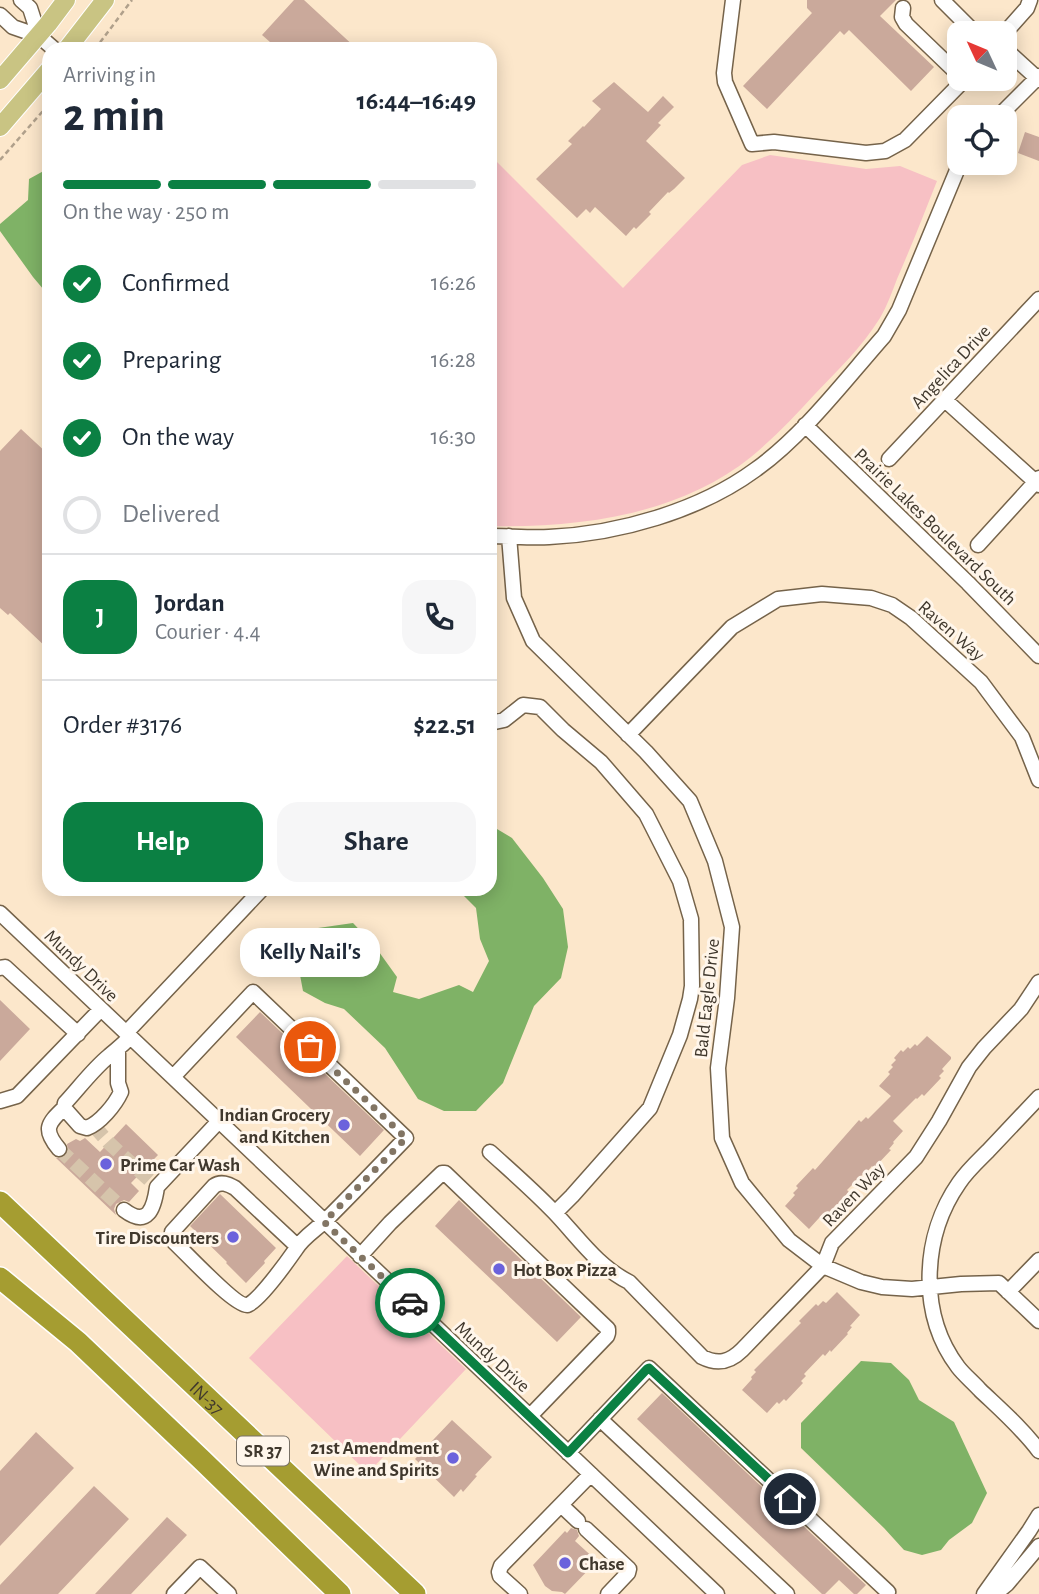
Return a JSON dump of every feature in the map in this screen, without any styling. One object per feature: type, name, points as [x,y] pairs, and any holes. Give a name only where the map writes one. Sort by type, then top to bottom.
[{"type":"highway","name":"IN-37","points":[[0,1202],[415,1594]]},
{"type":"highway","name":"SR 37","points":[[0,1278],[78,1342],[340,1594]]},
{"type":"main road","points":[[0,80],[66,0]]},
{"type":"main road","points":[[72,42],[104,0]]},
{"type":"main road","points":[[0,127],[42,78]]},
{"type":"street","points":[[21,0],[30,8],[39,36]]},
{"type":"street","points":[[733,0],[725,82],[752,144],[774,142],[866,153],[885,151],[905,140],[951,91]]},
{"type":"street","points":[[942,0],[963,21]]},
{"type":"street","points":[[1016,21],[1030,0]]},
{"type":"street","points":[[903,8],[902,17],[906,24],[947,63]]},
{"type":"street","points":[[0,15],[13,27],[39,36],[46,42]]},
{"type":"street","points":[[1010,105],[1038,78],[1017,59]]},
{"type":"street","points":[[497,536],[548,537],[656,518],[684,509],[756,470],[805,425],[891,326],[955,175]]},
{"type":"street","name":"Angelica Drive","points":[[889,459],[1039,299]]},
{"type":"street","points":[[945,400],[1038,482],[978,545]]},
{"type":"street","name":"Prairie Lakes Boulevard South","points":[[805,425],[1039,656]]},
{"type":"street","name":"Bald Eagle Drive","points":[[509,536],[514,598],[533,641],[646,752],[690,801],[715,860],[732,927],[718,1068],[722,1138],[742,1183],[789,1240],[823,1266],[861,1282],[912,1289],[999,1283],[1008,1292]]},
{"type":"street","name":"Raven Way","points":[[628,735],[732,627],[778,599],[822,594],[871,598],[892,606],[911,618],[981,682],[1022,737],[1039,780]]},
{"type":"street","points":[[491,1152],[555,1213],[650,1108],[681,1035],[692,986],[691,919],[680,881],[646,814],[601,762],[540,707],[523,705],[497,721]]},
{"type":"street","points":[[59,1149],[51,1139],[48,1127],[52,1119],[103,1062],[118,1051],[128,1035],[256,896]]},
{"type":"street","name":"Mundy Drive","points":[[0,913],[717,1594]]},
{"type":"street","points":[[3,967],[78,1034]]},
{"type":"street","name":"Raven Way","points":[[555,1213],[589,1252],[617,1276],[629,1282],[702,1357],[711,1361],[727,1361],[735,1357],[823,1266],[832,1243],[916,1157],[969,1067],[1021,1009],[1039,982]]},
{"type":"street","points":[[173,1077],[253,992],[406,1138],[297,1246],[292,1257],[251,1304],[245,1306],[225,1291],[174,1242],[172,1232],[214,1186],[226,1184],[234,1188],[297,1246]]},
{"type":"street","points":[[0,1101],[17,1096],[101,1009]]},
{"type":"street","points":[[64,1108],[80,1126],[94,1126],[121,1092],[118,1083],[118,1051]]},
{"type":"street","points":[[1039,1097],[960,1182],[937,1227],[929,1287],[931,1307],[947,1351],[960,1370],[1034,1440],[1039,1451]]},
{"type":"street","points":[[124,1210],[137,1218],[146,1216],[155,1201],[157,1187],[219,1121]]},
{"type":"street","points":[[360,1256],[390,1223],[445,1173],[608,1329],[607,1336],[530,1416]]},
{"type":"street","points":[[1039,1260],[1008,1292],[1039,1321]]},
{"type":"street","points":[[568,1453],[647,1369],[653,1369],[889,1593]]},
{"type":"street","points":[[600,1419],[787,1594]]},
{"type":"street","points":[[520,1594],[500,1576],[500,1569],[590,1474]]},
{"type":"street","points":[[561,1504],[629,1569],[608,1594]]},
{"type":"street","points":[[984,1594],[1039,1515]]},
{"type":"street","points":[[995,1594],[1039,1546]]},
{"type":"street","points":[[174,1594],[200,1567],[229,1594]]},
{"type":"path","points":[[100,42],[132,0]]},
{"type":"path","points":[[0,160],[42,112]]},
{"type":"shaded area","points":[[770,155],[866,169],[900,166],[937,181],[880,318],[849,358],[776,435],[723,477],[692,493],[627,514],[558,524],[497,526],[497,162],[623,288],[742,165]]},
{"type":"shaded area","points":[[42,172],[42,288],[0,231],[0,224],[28,200],[29,179]]},
{"type":"shaded area","points":[[497,829],[512,838],[563,909],[568,947],[561,978],[534,1006],[503,1083],[476,1111],[444,1111],[418,1099],[385,1048],[344,1009],[325,1003],[303,991],[297,959],[318,928],[353,923],[374,945],[397,977],[393,992],[419,999],[459,985],[473,992],[489,961],[480,939],[476,908],[464,896],[497,896]]},
{"type":"shaded area","points":[[347,1256],[466,1369],[368,1473],[249,1358]]},
{"type":"shaded area","points":[[861,1361],[891,1363],[909,1380],[919,1400],[954,1422],[987,1493],[972,1523],[949,1540],[941,1550],[922,1555],[904,1550],[801,1448],[801,1423]]},
{"type":"building","points":[[294,0],[304,0],[349,42],[270,42],[262,35]]},
{"type":"building","points":[[807,0],[896,0],[880,16],[934,67],[911,91],[849,30],[844,35],[840,31],[767,109],[743,86],[812,13],[807,8]]},
{"type":"building","points":[[614,82],[648,112],[663,96],[674,107],[658,123],[661,125],[646,141],[685,178],[626,236],[595,207],[590,213],[586,209],[577,218],[536,179],[572,144],[568,141],[601,109],[592,101]]},
{"type":"building","points":[[1025,132],[1039,137],[1039,161],[1018,153]]},
{"type":"building","points":[[21,429],[42,448],[42,643],[10,613],[8,615],[0,608],[0,451]]},
{"type":"building","points":[[0,1000],[30,1029],[0,1061]]},
{"type":"building","points":[[260,1012],[384,1130],[360,1156],[236,1037]]},
{"type":"building","points":[[927,1036],[951,1057],[942,1069],[944,1071],[939,1076],[941,1078],[893,1121],[903,1131],[893,1142],[889,1149],[891,1150],[847,1190],[849,1192],[844,1197],[846,1199],[829,1217],[827,1215],[821,1220],[819,1218],[809,1229],[785,1206],[795,1195],[793,1193],[798,1188],[796,1186],[813,1168],[815,1170],[859,1120],[861,1122],[866,1117],[868,1119],[891,1096],[879,1086],[890,1074],[888,1072],[893,1067],[891,1065],[896,1060],[894,1058],[901,1050],[903,1052],[908,1047],[910,1049],[915,1044],[917,1046]]},
{"type":"building","name":"Prime Car Wash","points":[[126,1124],[158,1155],[131,1183],[139,1191],[129,1202],[124,1200],[116,1204],[116,1215],[56,1158],[65,1156],[68,1152],[67,1144],[76,1139],[80,1141],[85,1138],[100,1152]]},
{"type":"building","name":"Tire Discounters","points":[[220,1194],[276,1248],[246,1283],[190,1226]]},
{"type":"building","points":[[459,1200],[581,1317],[557,1342],[435,1226]]},
{"type":"building","points":[[837,1292],[860,1315],[850,1326],[852,1327],[848,1334],[831,1352],[830,1350],[825,1356],[823,1354],[804,1374],[806,1376],[801,1381],[803,1383],[786,1401],[784,1399],[779,1404],[777,1402],[767,1413],[742,1390],[752,1379],[756,1372],[754,1370],[801,1323],[799,1321],[816,1304],[818,1306],[823,1301],[826,1303]]},
{"type":"building","points":[[662,1393],[866,1585],[854,1594],[839,1580],[822,1594],[637,1419]]},
{"type":"building","name":"21st Amendment Wine and Spirits","points":[[452,1420],[492,1457],[463,1492],[461,1489],[454,1497],[415,1459]]},
{"type":"building","points":[[36,1432],[74,1468],[0,1546],[0,1471]]},
{"type":"building","points":[[94,1486],[129,1519],[58,1594],[0,1594],[0,1585]]},
{"type":"building","points":[[167,1517],[187,1535],[131,1594],[95,1594]]},
{"type":"building","name":"Chase","points":[[571,1528],[577,1530],[579,1536],[575,1541],[597,1561],[565,1594],[545,1586],[533,1565]]},
{"type":"tunnel","points":[[94,1126],[157,1187]]},
{"type":"tunnel","points":[[59,1149],[124,1210]]},
{"type":"way so far","points":[[310,1047],[406,1138],[324,1222],[410,1303]]},
{"type":"place","name":"Kelly Nail's","points":[[310,1047]]},
{"type":"place","name":"Indian Grocery and Kitchen","points":[[344,1125]]},
{"type":"place","name":"Prime Car Wash","points":[[106,1164]]},
{"type":"place","name":"Tire Discounters","points":[[233,1237]]},
{"type":"place","name":"Hot Box Pizza","points":[[499,1269]]},
{"type":"place","name":"21st Amendment Wine and Spirits","points":[[453,1458]]},
{"type":"place","name":"Chase","points":[[565,1563]]},
{"type":"route","points":[[410,1303],[568,1453],[649,1368],[790,1499]]}]
